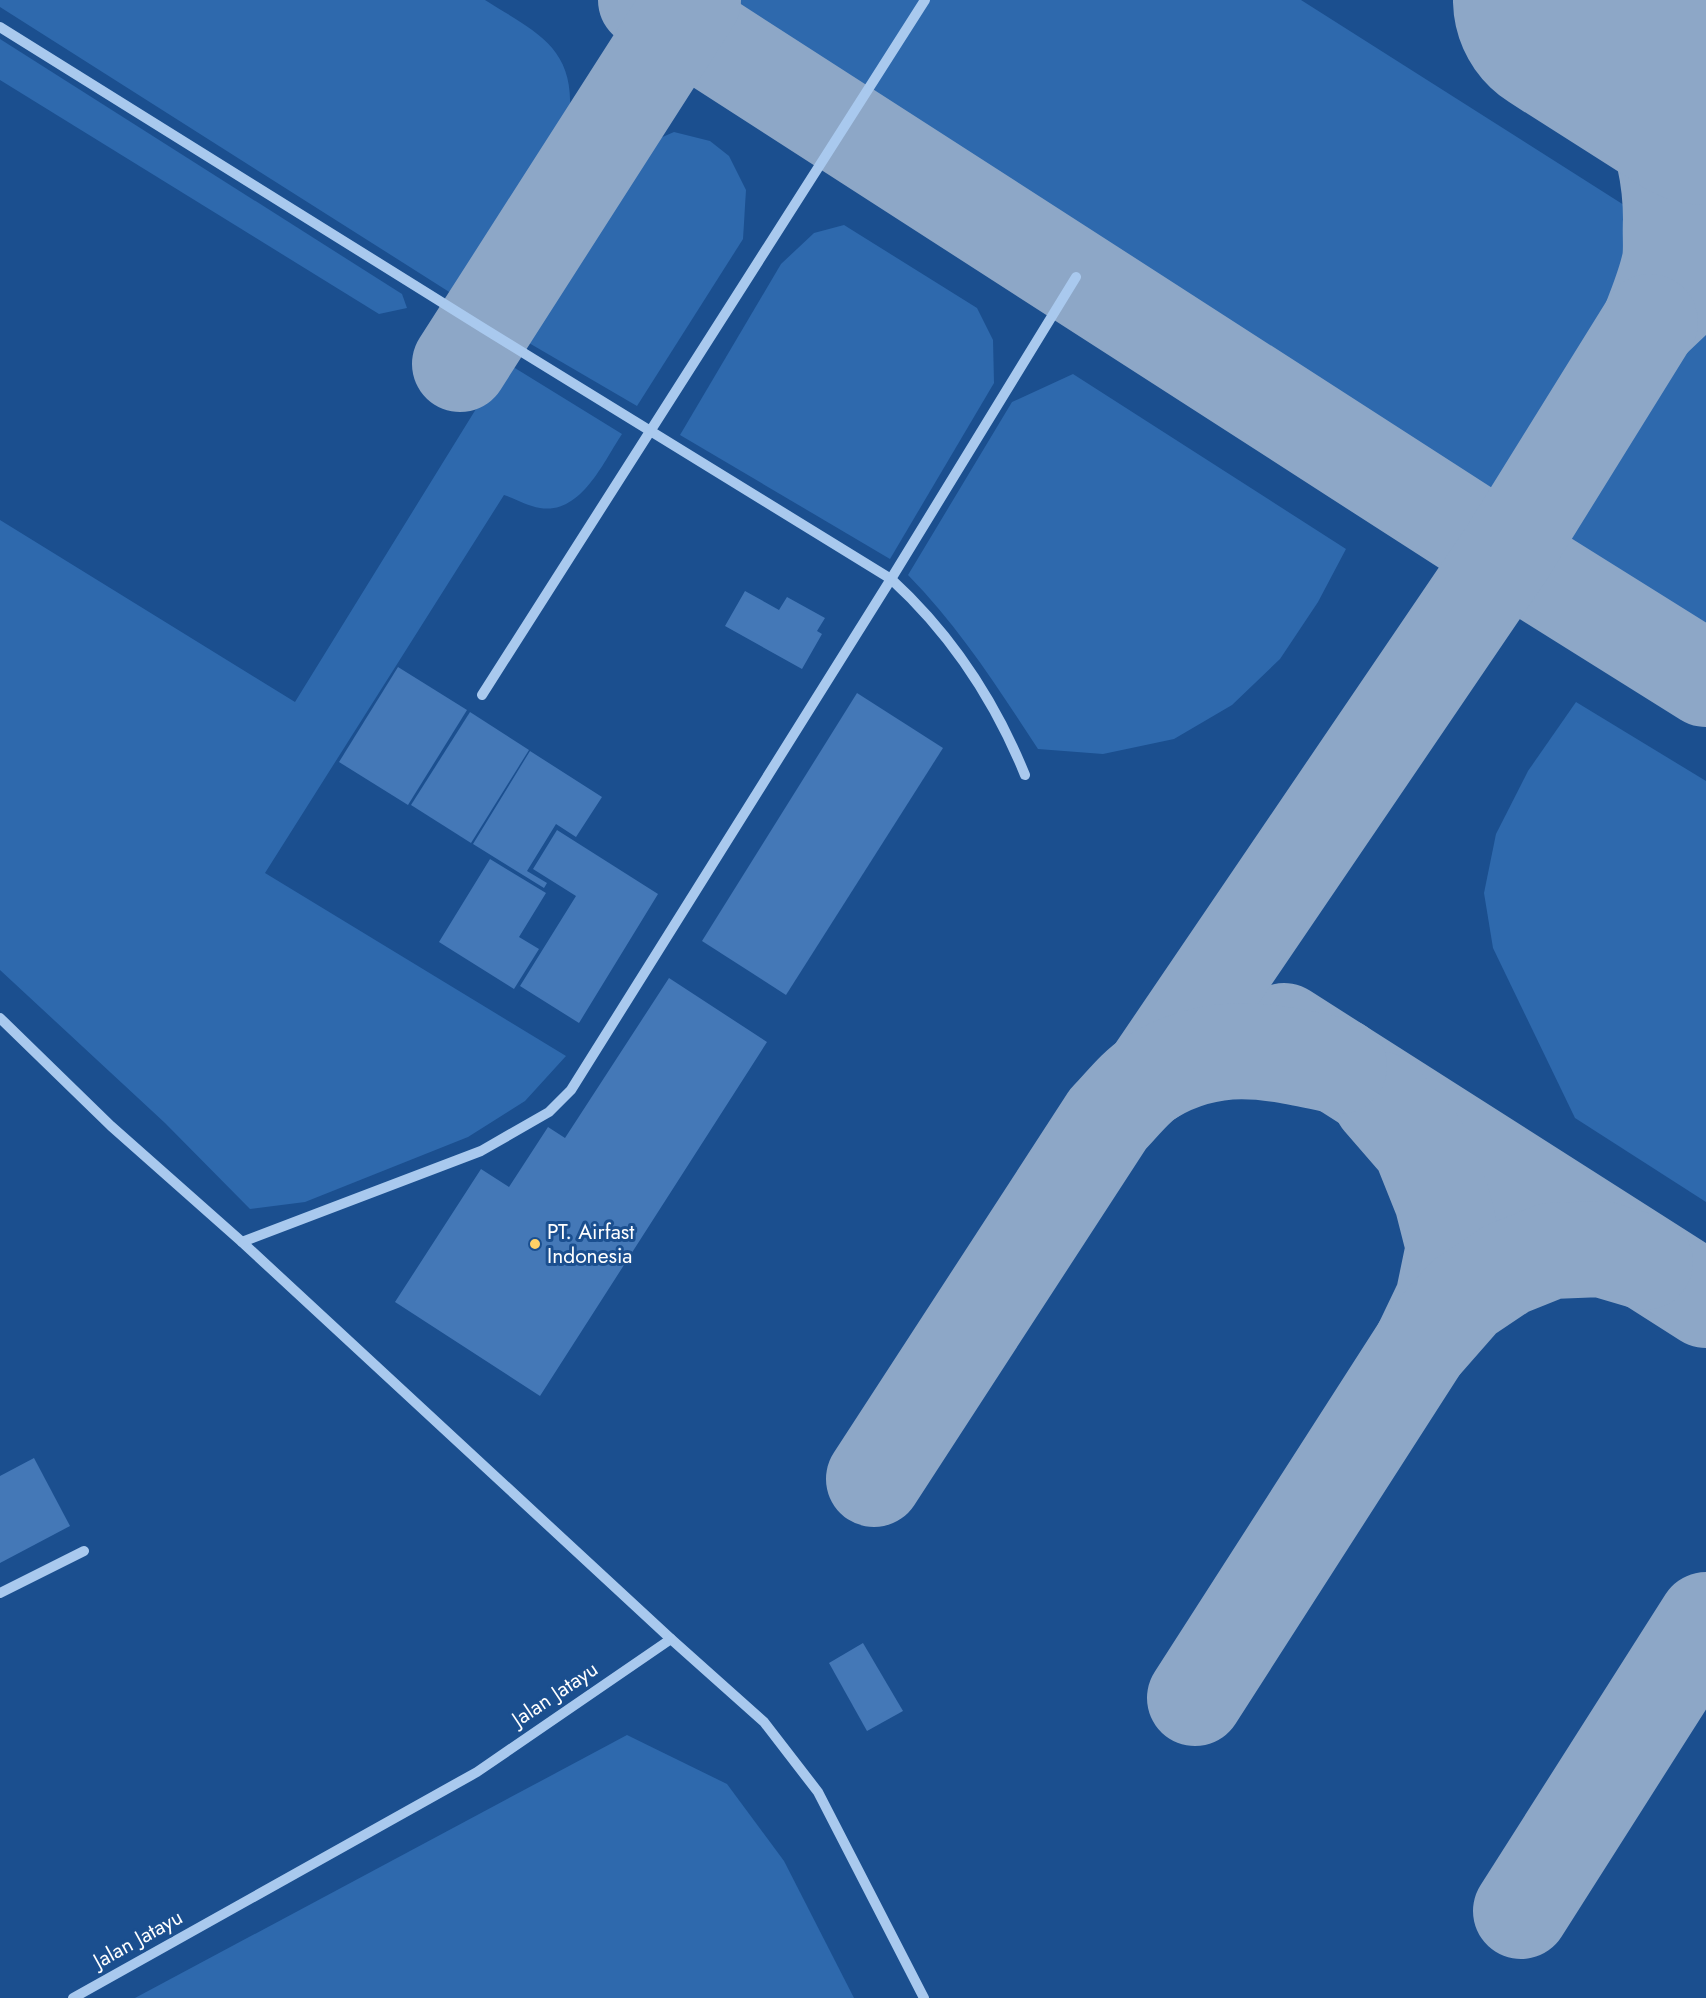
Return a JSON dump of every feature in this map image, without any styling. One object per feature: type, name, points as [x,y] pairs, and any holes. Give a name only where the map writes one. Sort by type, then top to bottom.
[{"type":"lane","points":[[482,695],[925,0]]},
{"type":"lane","points":[[0,27],[891,579],[917,603],[967,663],[1006,730],[1025,776]]},
{"type":"lane","points":[[242,1242],[481,1151],[549,1112],[571,1090],[891,579],[1076,277]]},
{"type":"lane","points":[[0,1018],[111,1125],[242,1242],[671,1639],[764,1722],[818,1792],[924,1998]]},
{"type":"lane","points":[[0,1593],[84,1551]]},
{"type":"lane","name":"Jalan Jatayu","points":[[73,1998],[477,1772],[671,1639]]},
{"type":"shaded area","points":[[0,0],[485,0],[533,31],[557,54],[565,69],[570,108],[454,295],[0,7]]},
{"type":"shaded area","points":[[646,0],[1301,0],[1668,233],[1670,261],[1651,321],[1693,281],[1706,273],[1706,679],[1506,554]]},
{"type":"shaded area","points":[[0,39],[402,294],[407,308],[379,314],[0,80]]},
{"type":"shaded area","points":[[674,132],[710,141],[729,156],[746,190],[743,239],[637,406],[529,343],[651,142]]},
{"type":"shaded area","points":[[844,225],[977,308],[993,340],[994,383],[890,559],[680,435],[781,264],[814,233]]},
{"type":"shaded area","points":[[505,362],[622,434],[590,484],[568,503],[555,508],[540,508],[504,495],[265,873],[566,1056],[525,1101],[468,1137],[305,1202],[250,1209],[165,1123],[0,970],[0,520],[295,702]]},
{"type":"shaded area","points":[[1073,374],[1346,549],[1318,602],[1280,659],[1232,705],[1174,739],[1103,754],[1038,749],[961,637],[908,575],[1012,402]]},
{"type":"shaded area","points":[[1576,702],[1706,781],[1706,1202],[1575,1118],[1493,948],[1484,893],[1496,834],[1528,771]]},
{"type":"shaded area","points":[[627,1735],[727,1784],[784,1861],[854,1998],[135,1998]]},
{"type":"building","points":[[745,591],[779,610],[787,597],[825,618],[817,631],[822,634],[802,669],[725,626]]},
{"type":"building","points":[[398,667],[467,710],[408,805],[339,762]]},
{"type":"building","points":[[857,693],[943,748],[786,995],[702,941]]},
{"type":"building","points":[[470,712],[529,750],[471,843],[411,805]]},
{"type":"building","points":[[530,751],[602,797],[576,837],[556,824],[527,871],[547,883],[544,888],[473,844]]},
{"type":"building","points":[[557,830],[658,894],[579,1023],[520,986],[576,896],[533,869]]},
{"type":"building","points":[[490,859],[546,893],[519,937],[539,949],[514,989],[439,942]]},
{"type":"building","name":"PT. Airfast Indonesia","points":[[669,978],[767,1042],[540,1396],[395,1302],[481,1169],[509,1187],[548,1127],[565,1138]]},
{"type":"building","points":[[34,1458],[70,1526],[0,1563],[0,1476]]},
{"type":"building","points":[[863,1643],[903,1711],[867,1731],[829,1663]]},
{"type":"taxiway","points":[[646,0],[1506,554],[1706,679]]},
{"type":"taxiway","points":[[460,364],[693,0]]},
{"type":"taxiway","points":[[1572,0],[1612,50],[1644,100],[1664,156],[1669,186],[1671,256],[1664,285],[1650,322],[1693,281],[1706,273]]},
{"type":"taxiway","points":[[1150,1078],[1506,554],[1650,322]]},
{"type":"taxiway","points":[[1284,1031],[1706,1300]]},
{"type":"taxiway","points":[[874,1479],[1108,1119],[1139,1086],[1175,1065],[1221,1052],[1266,1053],[1339,1066]]},
{"type":"taxiway","points":[[1381,1100],[1420,1145],[1442,1200],[1454,1247],[1443,1300],[1421,1346]]},
{"type":"taxiway","points":[[1195,1698],[1421,1346],[1464,1297],[1506,1269],[1551,1251],[1601,1249],[1645,1262]]},
{"type":"taxiway","points":[[1521,1911],[1706,1620]]},
{"type":"runway","points":[[1574,0],[1706,84]]},
{"type":"place","name":"PT. Airfast Indonesia","points":[[535,1244]]}]
